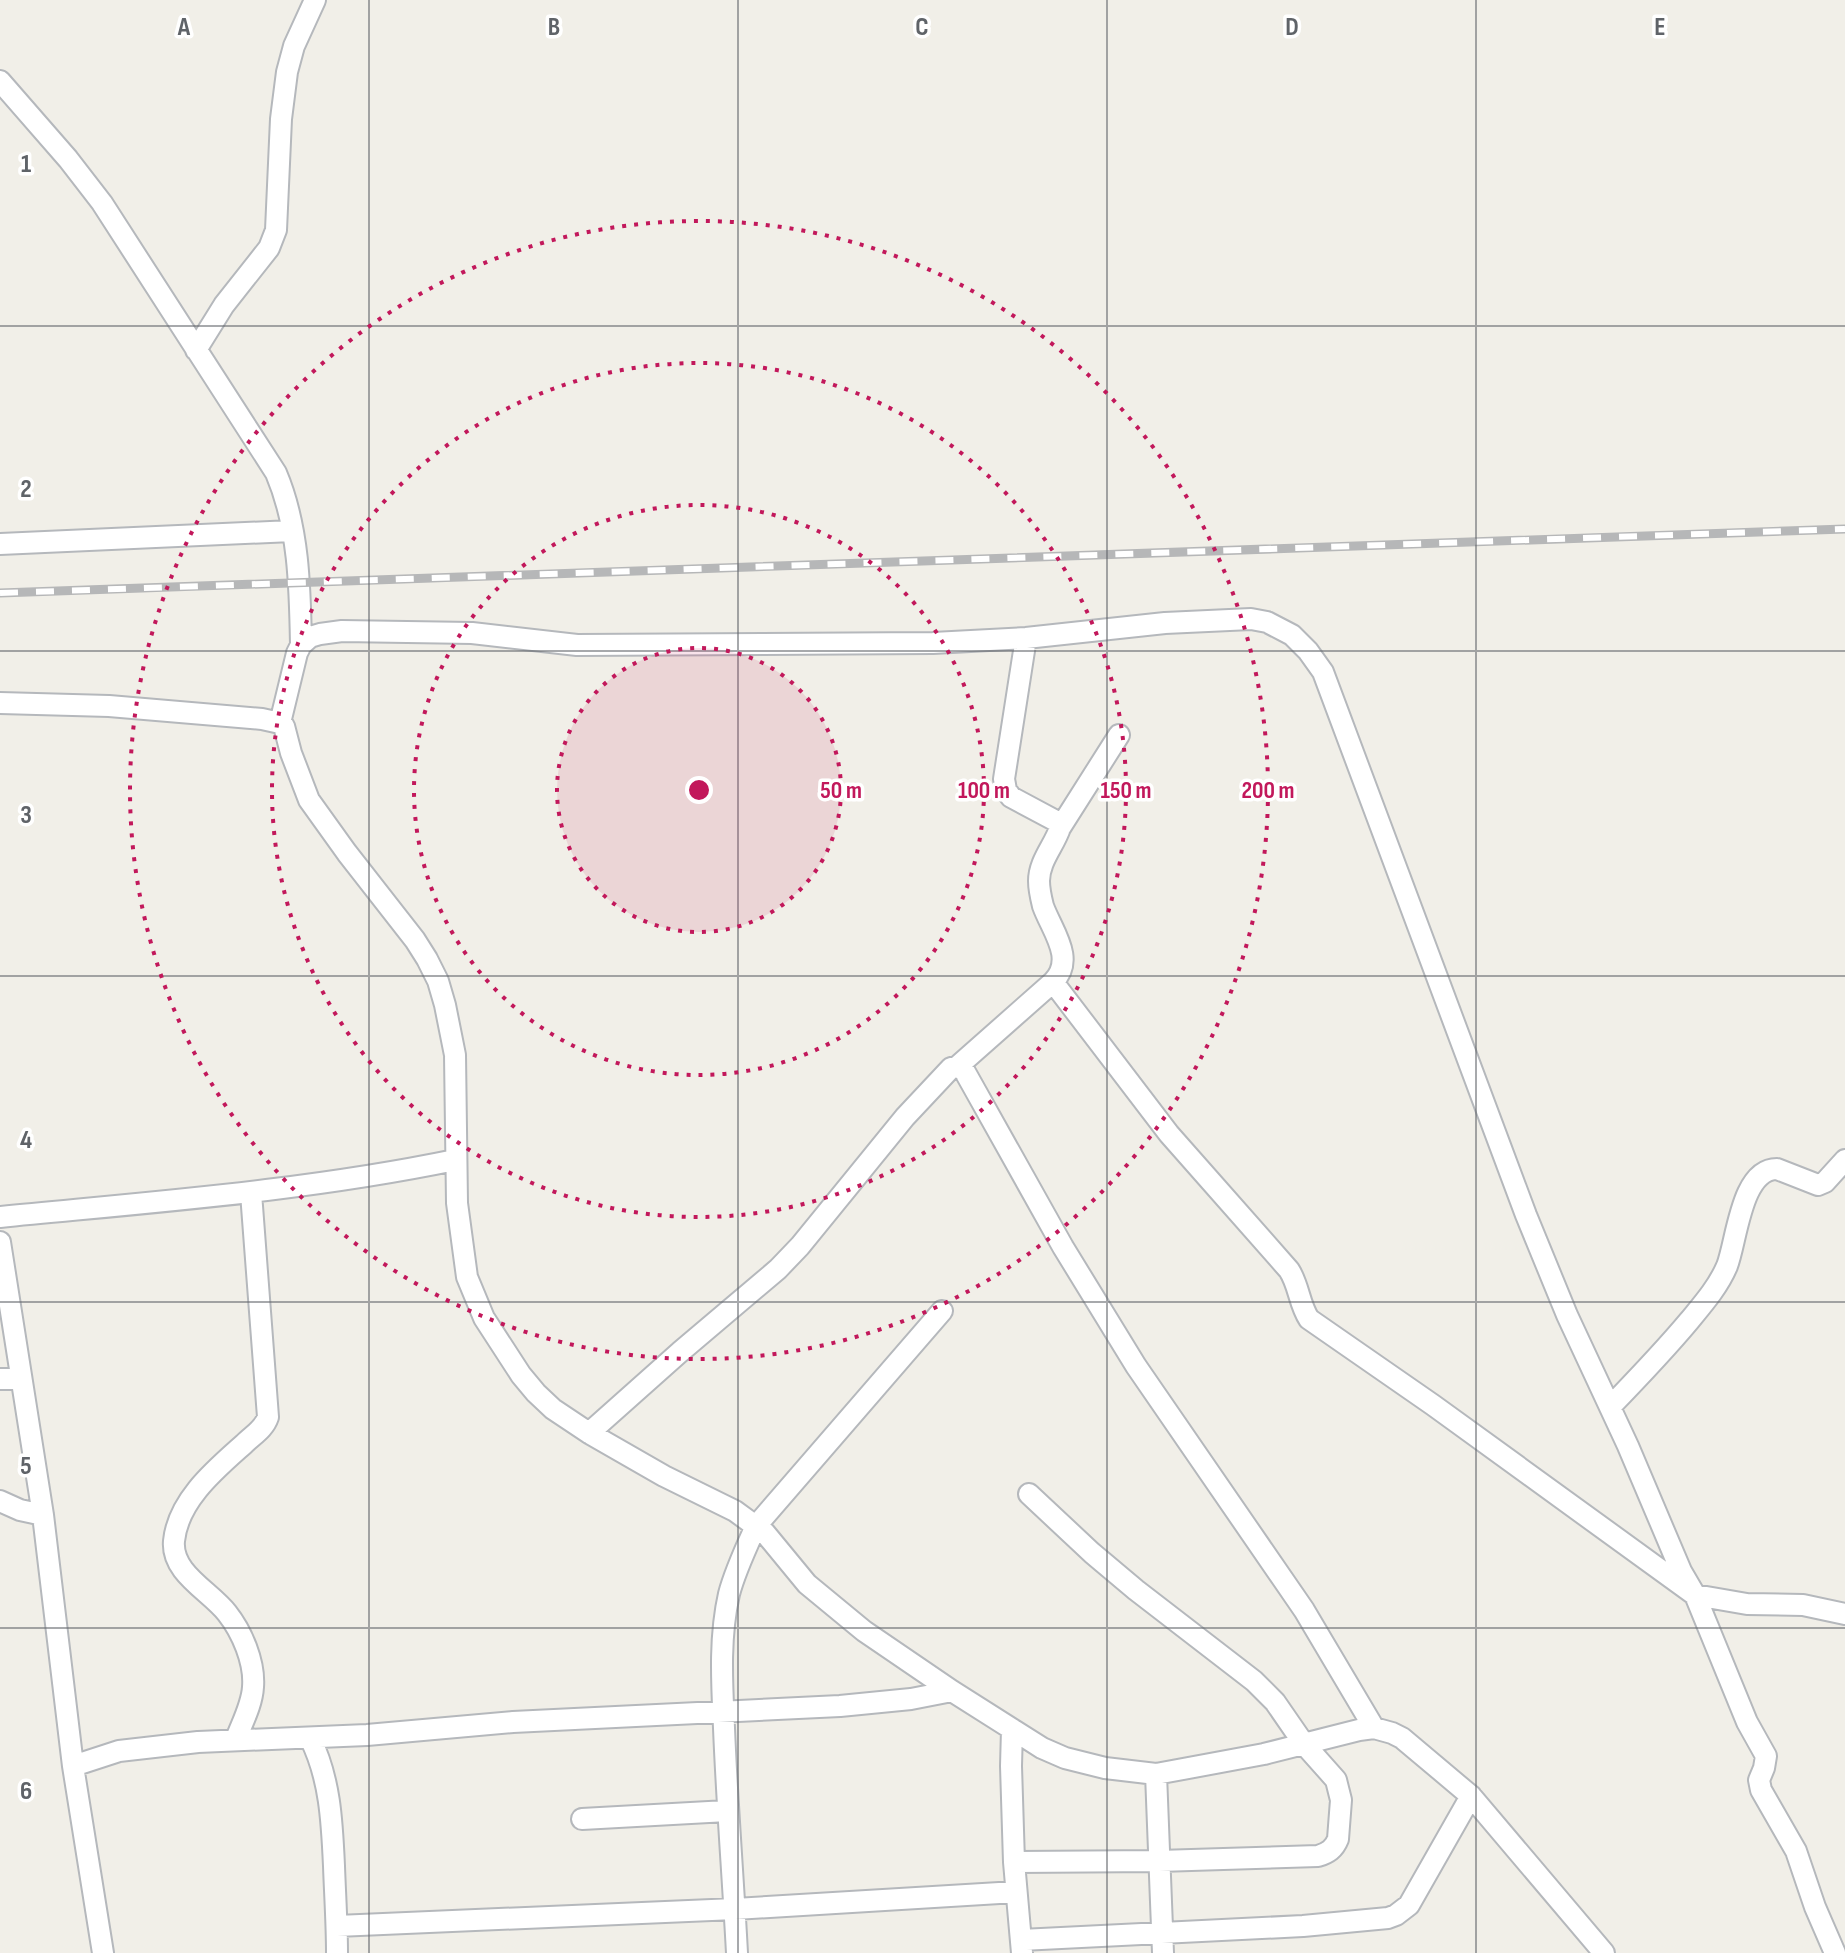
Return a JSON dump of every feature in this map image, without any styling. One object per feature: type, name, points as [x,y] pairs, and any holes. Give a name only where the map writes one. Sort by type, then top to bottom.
[{"type":"street","points":[[196,350],[224,305],[269,248],[276,230],[280,133],[287,72],[294,46],[315,0]]},
{"type":"street","points":[[0,81],[102,203],[276,473],[285,494],[300,583],[301,645]]},
{"type":"street","points":[[0,544],[292,531]]},
{"type":"street","points":[[280,723],[301,645],[310,637],[342,631],[472,633],[589,645],[933,643],[1026,638],[1139,625],[1251,619],[1267,622],[1292,635],[1323,672],[1526,1215],[1567,1315],[1681,1571],[1695,1595],[1747,1722],[1766,1756],[1759,1780],[1761,1790],[1796,1851],[1835,1953]]},
{"type":"street","points":[[1026,638],[1005,786],[1011,797],[1056,821],[1060,828]]},
{"type":"street","points":[[0,703],[109,706],[262,719],[280,723],[285,729],[309,800],[415,940],[438,981],[455,1055],[457,1203],[467,1277],[484,1318],[521,1375],[553,1409],[664,1476],[735,1511],[772,1540],[807,1584],[864,1631],[1042,1748],[1065,1758],[1105,1768],[1156,1774],[1264,1754],[1359,1730],[1374,1728],[1392,1733],[1411,1744],[1471,1796],[1604,1953]]},
{"type":"street","points":[[589,1433],[778,1269],[905,1117],[951,1068],[958,1066],[1061,975],[1064,965],[1060,943],[1043,905],[1042,863],[1060,828],[1119,735]]},
{"type":"street","points":[[1053,982],[1169,1134],[1289,1270],[1309,1319],[1695,1595],[1747,1604],[1803,1605],[1845,1614]]},
{"type":"street","points":[[958,1066],[965,1072],[1063,1247],[1136,1366],[1304,1610],[1374,1728]]},
{"type":"street","points":[[0,1217],[251,1193],[405,1171],[455,1160]]},
{"type":"street","points":[[1610,1407],[1711,1294],[1727,1264],[1745,1201],[1762,1172],[1777,1169],[1818,1185],[1825,1182],[1845,1160]]},
{"type":"street","points":[[236,1739],[253,1687],[249,1657],[226,1611],[182,1568],[174,1542],[180,1518],[193,1496],[221,1465],[261,1429],[268,1417],[251,1193]]},
{"type":"street","points":[[0,1242],[10,1379],[43,1515],[73,1766],[103,1953]]},
{"type":"street","points":[[737,1953],[723,1711],[723,1650],[729,1593],[756,1526],[942,1311]]},
{"type":"street","points":[[1014,1862],[1318,1856],[1331,1851],[1338,1839],[1341,1800],[1339,1785],[1329,1771],[1304,1744],[1275,1702],[1254,1681],[1136,1590],[1029,1494]]},
{"type":"street","points":[[0,1501],[43,1515]]},
{"type":"street","points":[[73,1766],[119,1751],[161,1745],[367,1735],[513,1722],[840,1706],[911,1699],[952,1691]]},
{"type":"street","points":[[1012,1729],[1014,1862],[1022,1946],[1162,1943],[1396,1915],[1409,1905],[1471,1796]]},
{"type":"street","points":[[310,1738],[320,1758],[329,1798],[337,1953]]},
{"type":"street","points":[[1156,1774],[1162,1943]]},
{"type":"street","points":[[582,1819],[727,1811]]},
{"type":"street","points":[[337,1926],[735,1909],[1016,1892]]},
{"type":"railway","points":[[0,593],[1845,529]]}]
